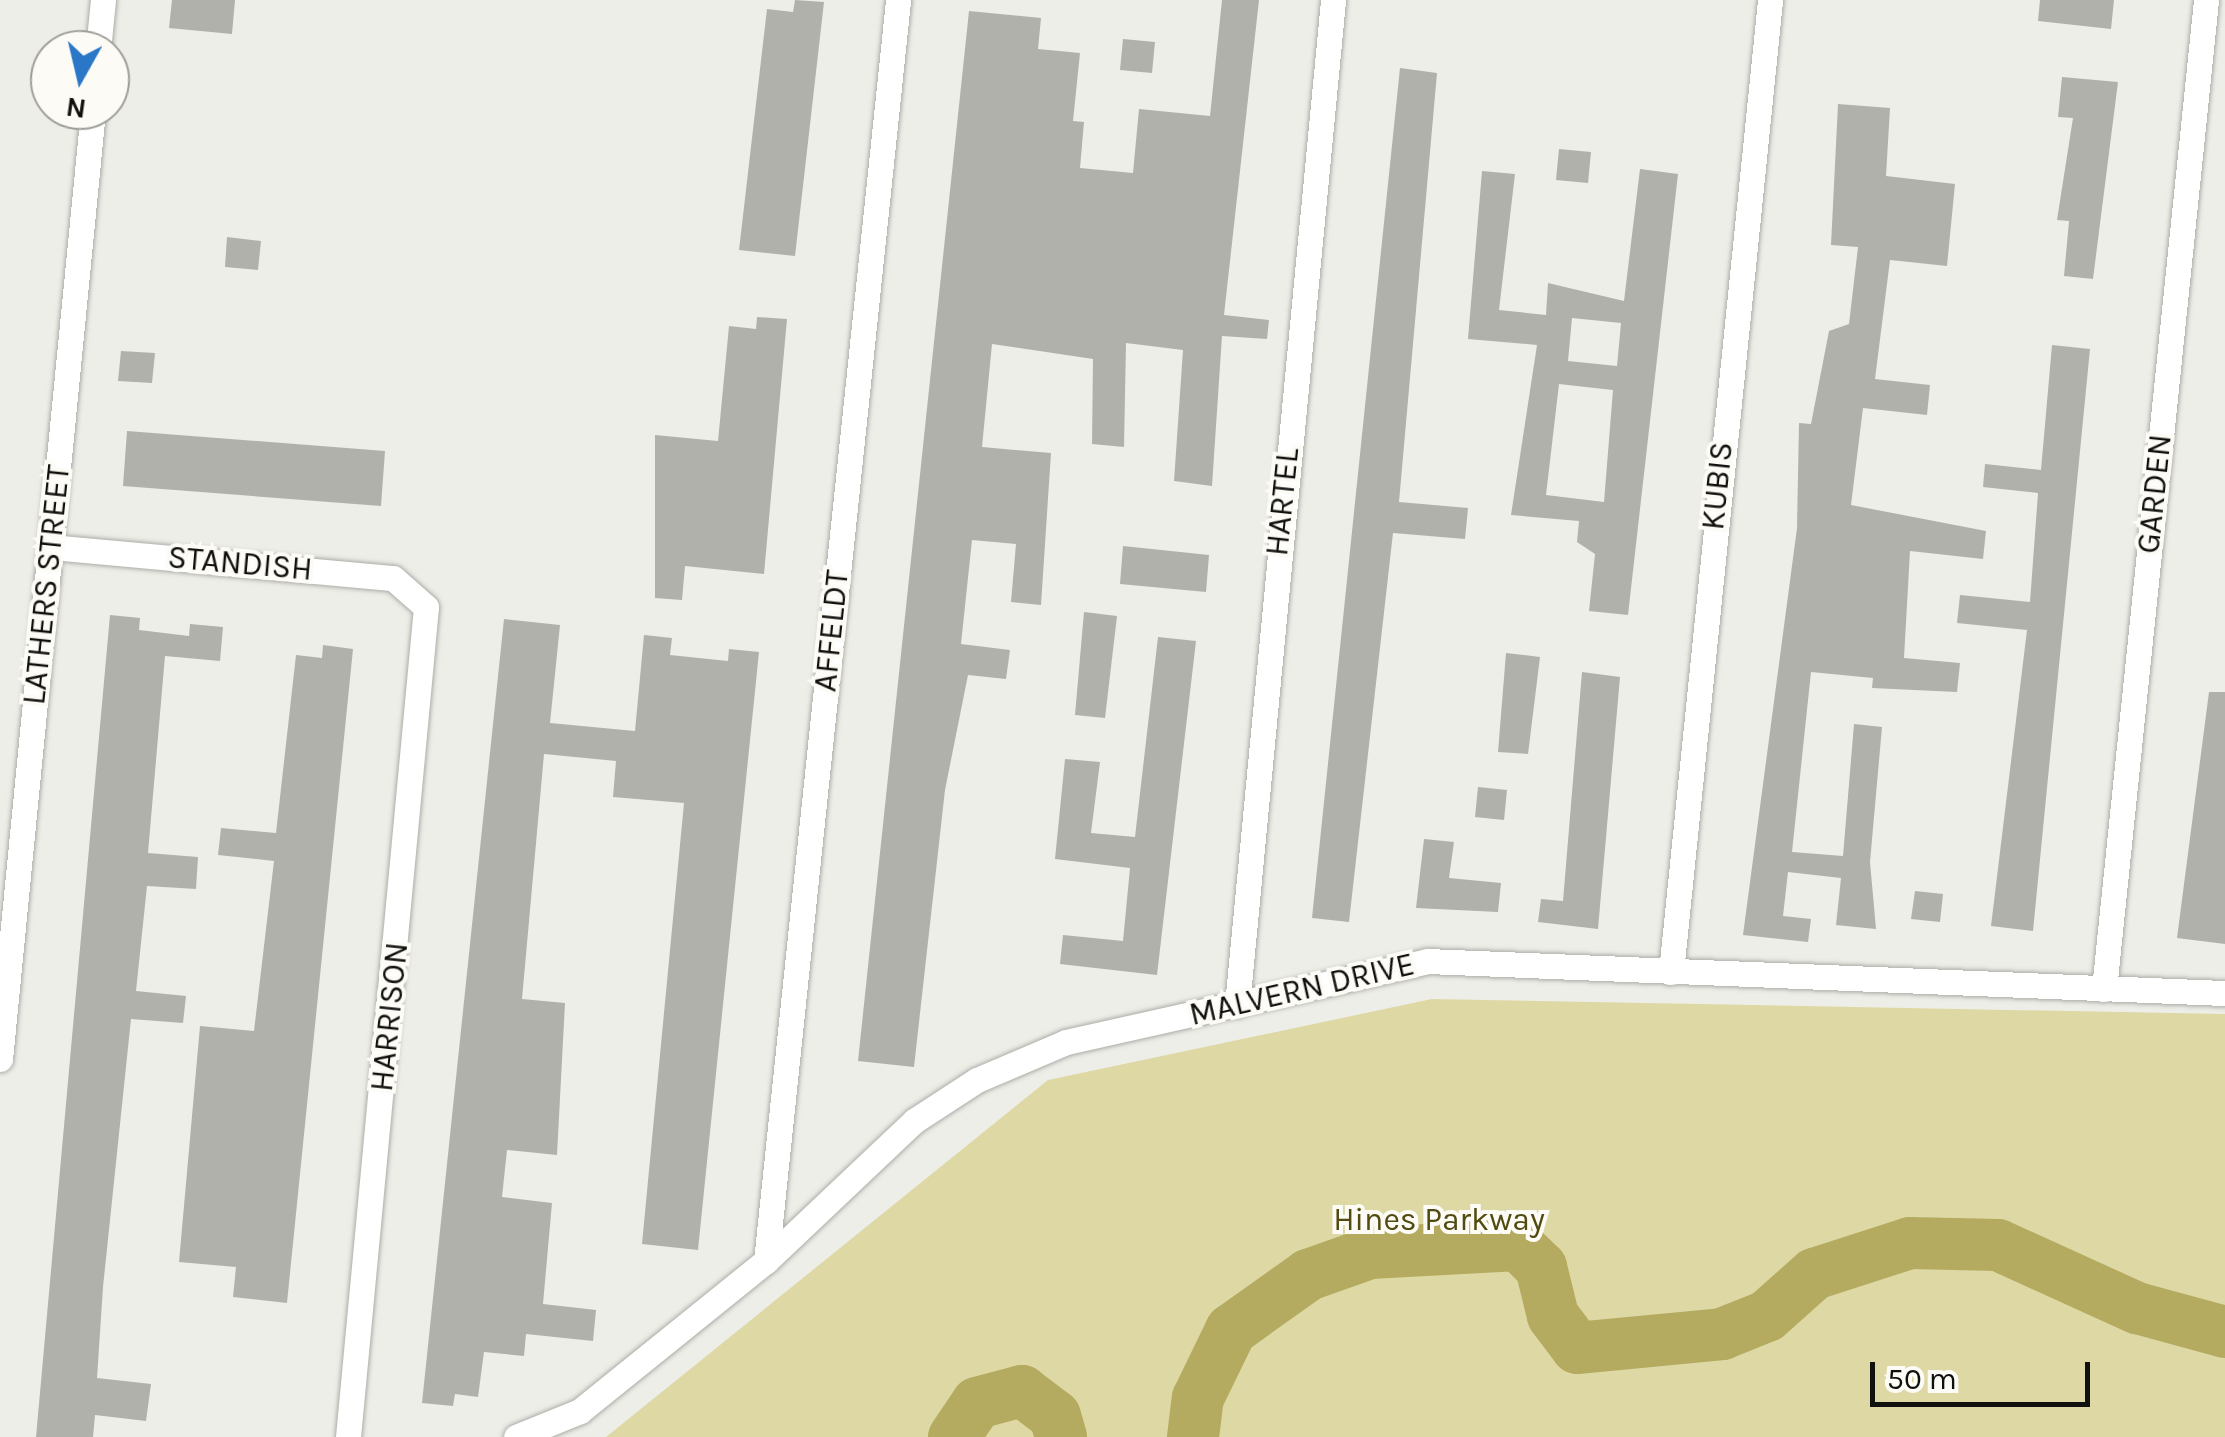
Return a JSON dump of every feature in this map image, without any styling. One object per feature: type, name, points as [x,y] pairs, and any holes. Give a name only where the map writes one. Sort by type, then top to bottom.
[{"type":"street","points":[[100,30],[103,0]]},
{"type":"street","name":"AFFELDT","points":[[766,1261],[898,0]]},
{"type":"street","name":"HARTEL","points":[[1236,1005],[1333,0]]},
{"type":"street","name":"KUBIS","points":[[1671,972],[1770,0]]},
{"type":"street","name":"GARDEN","points":[[2104,989],[2206,0]]},
{"type":"street","name":"LATHERS STREET","points":[[0,1059],[91,130]]},
{"type":"street","name":"STANDISH","points":[[50,547],[392,578],[423,597]]},
{"type":"street","name":"HARRISON","points":[[348,1437],[427,638],[423,597]]},
{"type":"street","name":"MALVERN DRIVE","points":[[516,1437],[580,1411],[766,1261],[886,1145],[977,1080],[1066,1042],[1427,961],[2225,993]]},
{"type":"green space","name":"Hines Parkway","points":[[1432,999],[2225,1014],[2225,1437],[606,1437],[1048,1080]]},
{"type":"building","points":[[172,0],[235,0],[232,34],[169,28]]},
{"type":"building","points":[[795,0],[824,2],[795,256],[739,250],[767,9],[793,12]]},
{"type":"building","points":[[1222,0],[1259,0],[1224,315],[1269,320],[1267,339],[1222,336],[1212,486],[1174,481],[1183,350],[1126,343],[1124,447],[1092,444],[1093,359],[992,344],[982,447],[1051,453],[1041,605],[1011,602],[1016,544],[972,540],[961,644],[1010,650],[1006,679],[968,675],[945,790],[914,1067],[858,1061],[969,11],[1041,18],[1038,49],[1080,53],[1073,121],[1084,122],[1080,168],[1133,173],[1139,109],[1210,116]]},
{"type":"building","points":[[2040,0],[2114,0],[2111,29],[2038,21]]},
{"type":"building","points":[[1123,39],[1155,42],[1152,73],[1120,70]]},
{"type":"building","points":[[1400,68],[1437,73],[1399,502],[1468,508],[1465,539],[1393,533],[1349,922],[1312,918]]},
{"type":"building","points":[[2062,77],[2118,82],[2093,279],[2064,276],[2069,221],[2057,220],[2073,118],[2058,117]]},
{"type":"building","points":[[1838,104],[1890,108],[1886,176],[1955,184],[1947,266],[1890,260],[1875,379],[1930,385],[1927,415],[1863,408],[1851,505],[1986,531],[1983,559],[1910,551],[1904,658],[1960,663],[1957,692],[1872,688],[1873,678],[1811,672],[1792,852],[1843,856],[1854,724],[1882,727],[1870,862],[1876,929],[1836,925],[1841,878],[1788,872],[1783,916],[1811,919],[1808,942],[1743,935],[1797,528],[1799,423],[1811,424],[1829,331],[1849,324],[1858,247],[1831,245]]},
{"type":"building","points":[[1559,149],[1591,152],[1588,183],[1556,180]]},
{"type":"building","points":[[1640,169],[1678,174],[1628,615],[1589,611],[1595,554],[1577,542],[1579,521],[1511,515],[1537,345],[1468,339],[1482,171],[1515,174],[1499,310],[1546,315],[1548,283],[1624,301]],"holes":[[[1572,318],[1621,323],[1617,366],[1568,361]],[[1559,384],[1613,390],[1604,502],[1546,495]]]},
{"type":"building","points":[[227,237],[261,241],[258,270],[225,267]]},
{"type":"building","points":[[757,317],[787,319],[764,574],[685,566],[682,600],[655,598],[655,435],[718,441],[729,326],[756,329]]},
{"type":"building","points":[[2052,345],[2090,349],[2033,931],[1991,926],[2027,630],[1957,623],[1960,595],[2030,602],[2038,493],[1983,487],[1985,464],[2041,470]]},
{"type":"building","points":[[121,351],[155,353],[152,383],[118,381]]},
{"type":"building","points":[[127,431],[385,451],[381,506],[123,486]]},
{"type":"building","points":[[1123,546],[1209,555],[1206,592],[1120,584]]},
{"type":"building","points":[[1084,612],[1117,616],[1105,718],[1075,715]]},
{"type":"building","points":[[110,615],[140,618],[139,630],[189,636],[190,624],[223,627],[220,661],[165,656],[148,853],[198,857],[196,889],[147,886],[136,991],[186,996],[183,1023],[131,1019],[103,1287],[97,1378],[151,1384],[146,1421],[95,1415],[93,1437],[36,1437]]},
{"type":"building","points":[[504,619],[560,625],[550,723],[635,731],[644,635],[672,638],[670,655],[728,661],[729,649],[759,652],[698,1250],[642,1244],[684,803],[613,797],[616,761],[544,754],[522,999],[565,1003],[557,1155],[507,1150],[502,1197],[552,1203],[543,1304],[596,1310],[593,1341],[526,1334],[524,1356],[484,1352],[478,1397],[455,1394],[453,1406],[422,1403]]},
{"type":"building","points":[[1158,637],[1196,641],[1157,975],[1060,964],[1063,935],[1123,941],[1130,868],[1055,859],[1065,759],[1100,762],[1091,833],[1135,837]]},
{"type":"building","points":[[323,645],[353,649],[287,1303],[233,1297],[236,1267],[179,1262],[200,1026],[254,1031],[274,861],[218,855],[221,828],[276,833],[296,655],[322,658]]},
{"type":"building","points":[[1506,653],[1540,657],[1528,754],[1498,752]]},
{"type":"building","points":[[1582,672],[1620,677],[1598,929],[1538,922],[1541,899],[1563,901]]},
{"type":"building","points":[[2209,692],[2225,692],[2225,944],[2177,938]]},
{"type":"building","points":[[1478,787],[1507,790],[1504,820],[1475,817]]},
{"type":"building","points":[[1424,839],[1454,842],[1449,878],[1501,883],[1498,912],[1416,908]]},
{"type":"building","points":[[1915,891],[1943,894],[1940,922],[1911,919]]},
{"type":"waterway","points":[[1193,1437],[1198,1398],[1231,1330],[1308,1275],[1370,1253],[1518,1245],[1541,1267],[1553,1316],[1577,1348],[1722,1334],[1767,1316],[1814,1274],[1910,1243],[1998,1245],[2137,1308],[2225,1332]]},
{"type":"waterway","points":[[954,1437],[977,1403],[1022,1391],[1055,1416],[1061,1437]]}]
